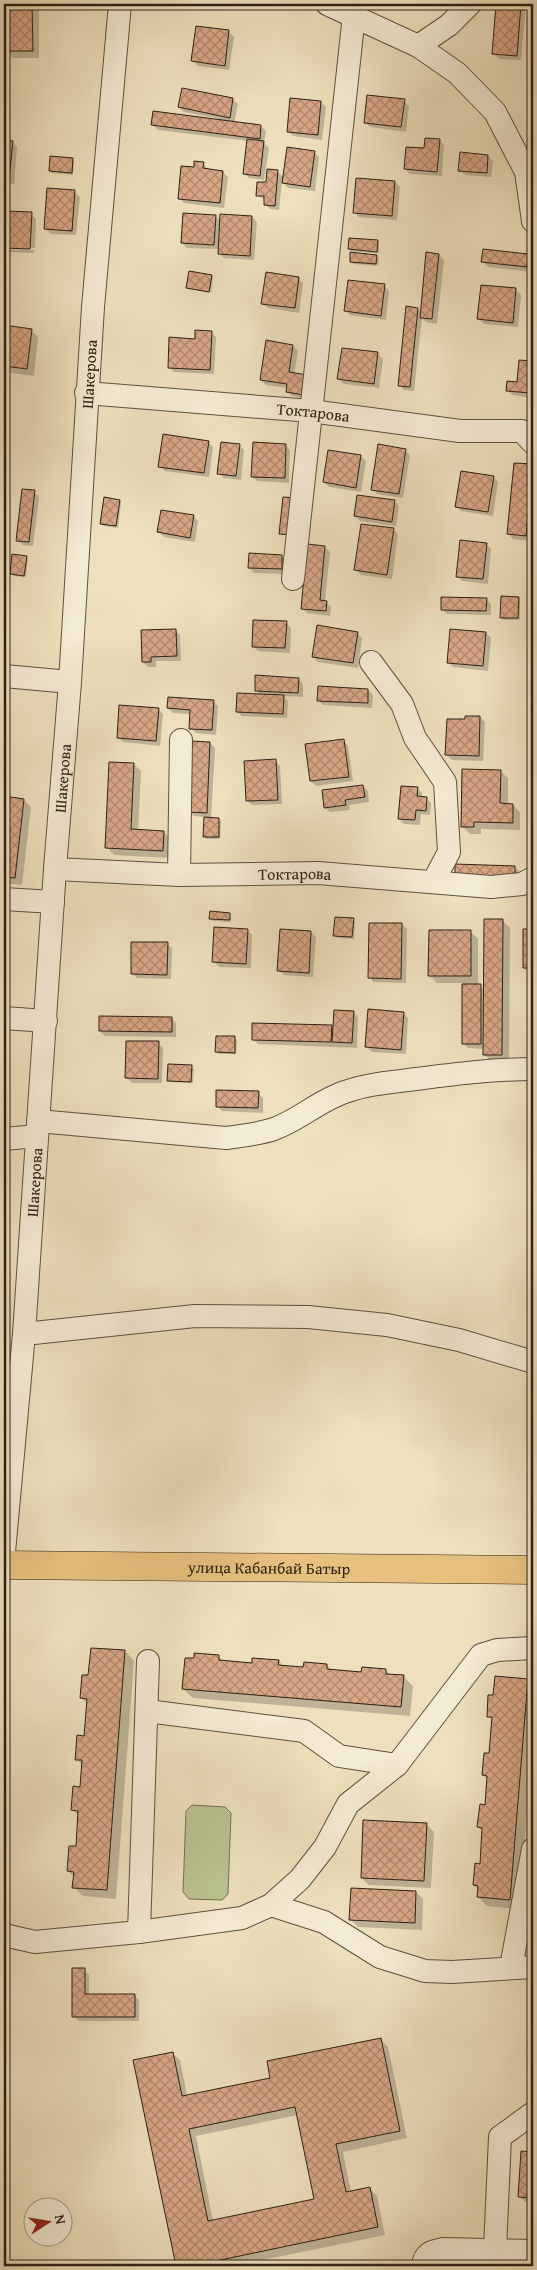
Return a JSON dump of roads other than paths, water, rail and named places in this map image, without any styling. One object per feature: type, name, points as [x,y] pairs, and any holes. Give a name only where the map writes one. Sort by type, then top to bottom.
[{"type":"main road","name":"улица Кабанбай Батыр","points":[[4,1565],[533,1570]]},
{"type":"street","name":"Шакерова","points":[[4,1552],[24,1334],[55,868],[70,682],[86,393],[120,4]]},
{"type":"street","points":[[327,4],[418,46],[457,73],[495,112],[526,172],[533,221]]},
{"type":"street","points":[[418,46],[449,24],[470,4]]},
{"type":"street","points":[[293,579],[354,15]]},
{"type":"street","name":"Токтарова","points":[[86,393],[311,411],[460,431],[530,435]]},
{"type":"street","points":[[371,662],[402,704],[415,738],[445,782],[449,852],[432,882]]},
{"type":"street","points":[[4,676],[70,682]]},
{"type":"street","points":[[179,875],[181,740]]},
{"type":"street","name":"Токтарова","points":[[55,868],[179,875],[318,873],[491,887],[522,884],[533,878]]},
{"type":"street","points":[[4,899],[53,902]]},
{"type":"street","points":[[4,1018],[46,1021]]},
{"type":"street","points":[[4,1139],[38,1129],[226,1138],[254,1135],[276,1128],[333,1096],[347,1091],[382,1083],[435,1076],[504,1069],[533,1069]]},
{"type":"street","points":[[24,1334],[195,1316],[308,1317],[388,1325],[459,1340],[533,1362]]},
{"type":"street","points":[[4,1935],[35,1942],[138,1932],[242,1918],[271,1905],[300,1879],[325,1847],[348,1804],[397,1765],[481,1655],[497,1650],[533,1648]]},
{"type":"street","points":[[138,1932],[148,1661]]},
{"type":"street","points":[[146,1711],[304,1731],[339,1756],[397,1765]]},
{"type":"street","points":[[511,1967],[533,1848]]},
{"type":"street","points":[[271,1905],[324,1922],[380,1957],[425,1971],[452,1972],[533,1967]]},
{"type":"street","points":[[496,2250],[500,2136],[533,2114]]},
{"type":"street","points":[[423,2266],[423,2259],[430,2252],[443,2249],[533,2251]]}]
